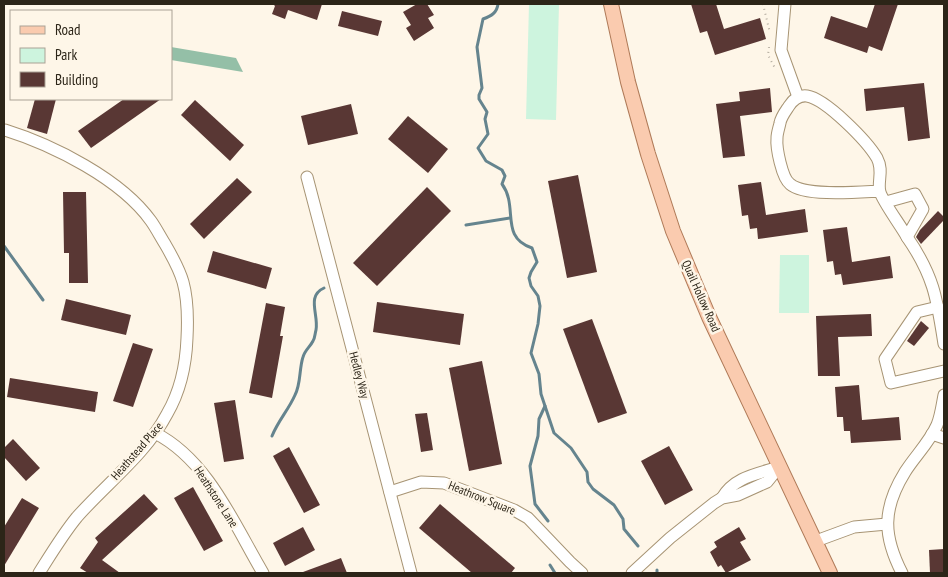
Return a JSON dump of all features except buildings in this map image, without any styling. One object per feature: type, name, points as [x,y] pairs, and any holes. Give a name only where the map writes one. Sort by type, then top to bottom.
[{"type":"main road","name":"Quail Hollow Road","points":[[611,4],[628,82],[648,154],[673,231],[709,317],[830,573]]},
{"type":"street","points":[[785,4],[781,50],[798,97]]},
{"type":"street","points":[[880,191],[835,193],[799,188],[789,184],[783,174],[776,139],[780,119],[793,101],[798,97],[806,96],[819,100],[863,138],[878,160],[881,175],[880,191],[926,267],[934,286],[944,344]]},
{"type":"street","name":"Heathstead Place","points":[[5,130],[54,148],[80,163],[132,200],[150,220],[178,268],[186,300],[188,328],[186,360],[174,401],[155,433],[76,519],[39,573]]},
{"type":"street","name":"Hedley Way","points":[[307,177],[411,573]]},
{"type":"street","points":[[886,202],[916,194],[923,210],[907,237]]},
{"type":"street","points":[[938,306],[916,312],[885,359],[891,383],[944,371]]},
{"type":"street","points":[[902,573],[888,543],[887,524],[889,512],[896,490],[905,473],[932,434],[940,416],[944,395]]},
{"type":"street","name":"Heathstone Lane","points":[[155,433],[186,454],[200,470],[218,495],[263,573]]},
{"type":"street","points":[[932,434],[944,438]]},
{"type":"street","points":[[632,573],[670,538],[722,498],[728,488],[742,478],[779,467]]},
{"type":"street","name":"Heathrow Square","points":[[390,492],[421,482],[444,483],[514,510],[528,518],[582,573]]},
{"type":"street","points":[[816,542],[854,527],[887,524]]},
{"type":"green space","points":[[529,4],[559,4],[556,120],[526,119]]},
{"type":"green space","points":[[172,47],[236,58],[243,72],[172,60]]},
{"type":"green space","points":[[780,255],[809,255],[809,313],[779,313]]},
{"type":"waterway","points":[[498,4],[493,14],[483,19],[477,47],[482,88],[479,99],[487,112],[485,119],[488,134],[478,148],[486,161],[502,170],[505,176],[502,184],[507,193],[512,229],[522,243],[532,248],[537,262],[529,278],[531,286],[538,296],[540,306],[531,353],[539,374],[541,394],[554,433],[571,448],[587,472],[588,482],[593,489],[614,505],[623,519],[624,529],[638,546]]},
{"type":"waterway","points":[[466,225],[510,218]]},
{"type":"waterway","points":[[4,246],[43,300]]},
{"type":"waterway","points":[[272,436],[297,391],[303,357],[314,340],[316,330],[314,301],[319,291],[324,288]]},
{"type":"waterway","points":[[545,406],[539,419],[538,436],[530,466],[535,504],[548,521]]},
{"type":"waterway","points":[[550,565],[555,573]]}]
